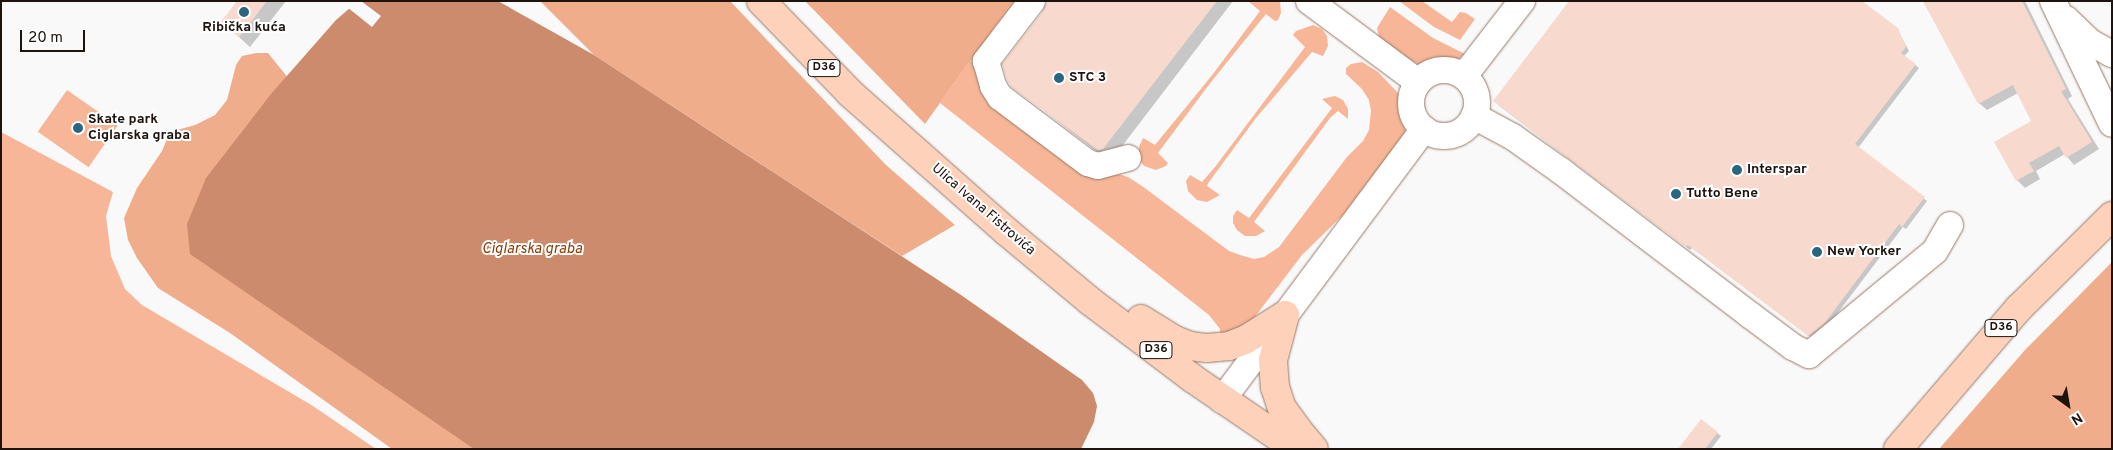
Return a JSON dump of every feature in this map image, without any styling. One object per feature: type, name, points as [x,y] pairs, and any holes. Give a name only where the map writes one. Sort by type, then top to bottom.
[{"type":"main road","name":"Ulica Ivana Fistrovića","points":[[761,1],[850,93],[1007,232],[1090,301],[1222,400],[1296,449]]},
{"type":"main road","name":"D36","points":[[1898,449],[2019,308],[2112,216]]},
{"type":"main road","points":[[1090,301],[1133,315],[1182,343],[1207,348],[1229,346],[1245,340],[1285,314]]},
{"type":"main road","points":[[1285,314],[1274,360],[1274,386],[1282,408],[1296,429],[1314,449]]},
{"type":"street","points":[[1032,1],[986,61],[993,86],[1000,97],[1088,163],[1098,166],[1128,158]]},
{"type":"street","points":[[1309,1],[1418,82]]},
{"type":"street","points":[[1464,76],[1522,1]]},
{"type":"street","points":[[2054,4],[2101,48],[2112,64]]},
{"type":"street","points":[[2054,4],[2112,124]]},
{"type":"street","points":[[1439,70],[1456,72],[1464,76],[1476,94],[1477,106],[1474,116],[1465,128],[1452,135],[1442,136],[1424,129],[1414,118],[1411,104],[1418,82],[1424,76],[1439,70]]},
{"type":"street","points":[[1474,116],[1512,137],[1561,171],[1750,315],[1793,347],[1809,356],[1935,251],[1950,225]]},
{"type":"street","points":[[1222,400],[1424,129]]},
{"type":"shaded area","points":[[540,1],[730,1],[886,165],[955,225],[902,256],[594,55]]},
{"type":"shaded area","points":[[805,1],[1013,1],[925,124]]},
{"type":"shaded area","points":[[1013,1],[1024,1],[979,65],[1115,173],[1128,177],[1142,186],[1229,251],[1240,255],[1254,259],[1264,257],[1279,247],[1347,157],[1363,141],[1369,130],[1371,111],[1369,100],[1362,89],[1346,74],[1346,68],[1351,64],[1362,62],[1378,72],[1399,94],[1407,117],[1405,136],[1345,213],[1302,255],[1254,318],[1234,332],[1220,334],[1220,329],[1209,315],[940,103]]},
{"type":"shaded area","points":[[1248,1],[1280,1],[1281,13],[1278,20],[1275,21],[1266,14],[1211,82],[1158,153],[1168,163],[1166,166],[1156,170],[1144,166],[1138,158],[1139,147],[1143,138],[1155,145],[1213,74],[1260,11]]},
{"type":"shaded area","points":[[1399,1],[1422,1],[1452,22],[1460,12],[1466,13],[1475,19],[1460,40],[1434,27]]},
{"type":"shaded area","points":[[1390,7],[1433,38],[1465,54],[1458,59],[1418,64],[1403,57],[1379,37],[1377,28]]},
{"type":"shaded area","points":[[1313,25],[1322,29],[1327,36],[1328,46],[1323,56],[1312,52],[1256,118],[1207,186],[1220,195],[1207,202],[1197,200],[1188,191],[1186,181],[1190,175],[1202,182],[1215,167],[1305,47],[1293,35],[1296,31]]},
{"type":"shaded area","points":[[268,53],[289,79],[486,449],[392,449],[230,333],[158,288],[137,258],[128,240],[124,218],[137,188],[162,151],[170,132],[195,125],[215,115],[227,100],[236,65],[242,56]]},
{"type":"shaded area","name":"Skate park Ciglarska graba","points":[[67,90],[118,126],[89,167],[38,132]]},
{"type":"shaded area","points":[[1335,96],[1343,100],[1348,109],[1348,119],[1338,111],[1330,118],[1254,222],[1265,231],[1256,236],[1245,236],[1237,230],[1233,223],[1233,216],[1237,210],[1249,218],[1332,108],[1322,99]]},
{"type":"shaded area","points":[[1,132],[113,192],[106,216],[111,256],[125,289],[142,305],[313,406],[376,449],[1,449]]},
{"type":"shaded area","points":[[2112,262],[2112,449],[1939,449],[2025,350]]},
{"type":"water","name":"Ciglarska graba","points":[[358,1],[498,1],[594,55],[961,295],[1082,380],[1093,393],[1097,406],[1094,422],[1081,449],[474,449],[190,254],[187,224],[206,178],[271,94],[336,20]]},
{"type":"pier","points":[[354,1],[361,1],[381,16],[372,27],[347,7]]},
{"type":"building","name":"Ribička kuća","points":[[237,1],[267,1],[239,37],[220,23]]},
{"type":"building","name":"STC 3","points":[[1047,1],[1217,1],[1103,149],[1098,150],[1011,87],[1007,80],[1002,64],[1044,10]]},
{"type":"building","name":"Interspar","points":[[1569,1],[1862,1],[1898,28],[1906,47],[1901,53],[1916,64],[1855,144],[1925,197],[1902,227],[1899,224],[1824,324],[1808,336],[1688,245],[1686,247],[1493,101]]},
{"type":"building","points":[[1923,1],[2022,1],[2066,89],[2061,91],[2092,142],[2066,158],[2059,146],[2029,163],[2034,171],[2016,181],[1994,142],[2031,121],[2013,85],[1978,104]]},
{"type":"building","points":[[1701,419],[1718,432],[1705,449],[1678,449]]},
{"type":"place","name":"Ribička kuća","points":[[244,12]]},
{"type":"place","name":"STC 3","points":[[1059,78]]},
{"type":"place","name":"Skate park Ciglarska graba","points":[[78,128]]},
{"type":"place","name":"Interspar","points":[[1737,170]]},
{"type":"place","name":"Tutto Bene","points":[[1676,194]]},
{"type":"place","name":"New Yorker","points":[[1817,252]]}]
